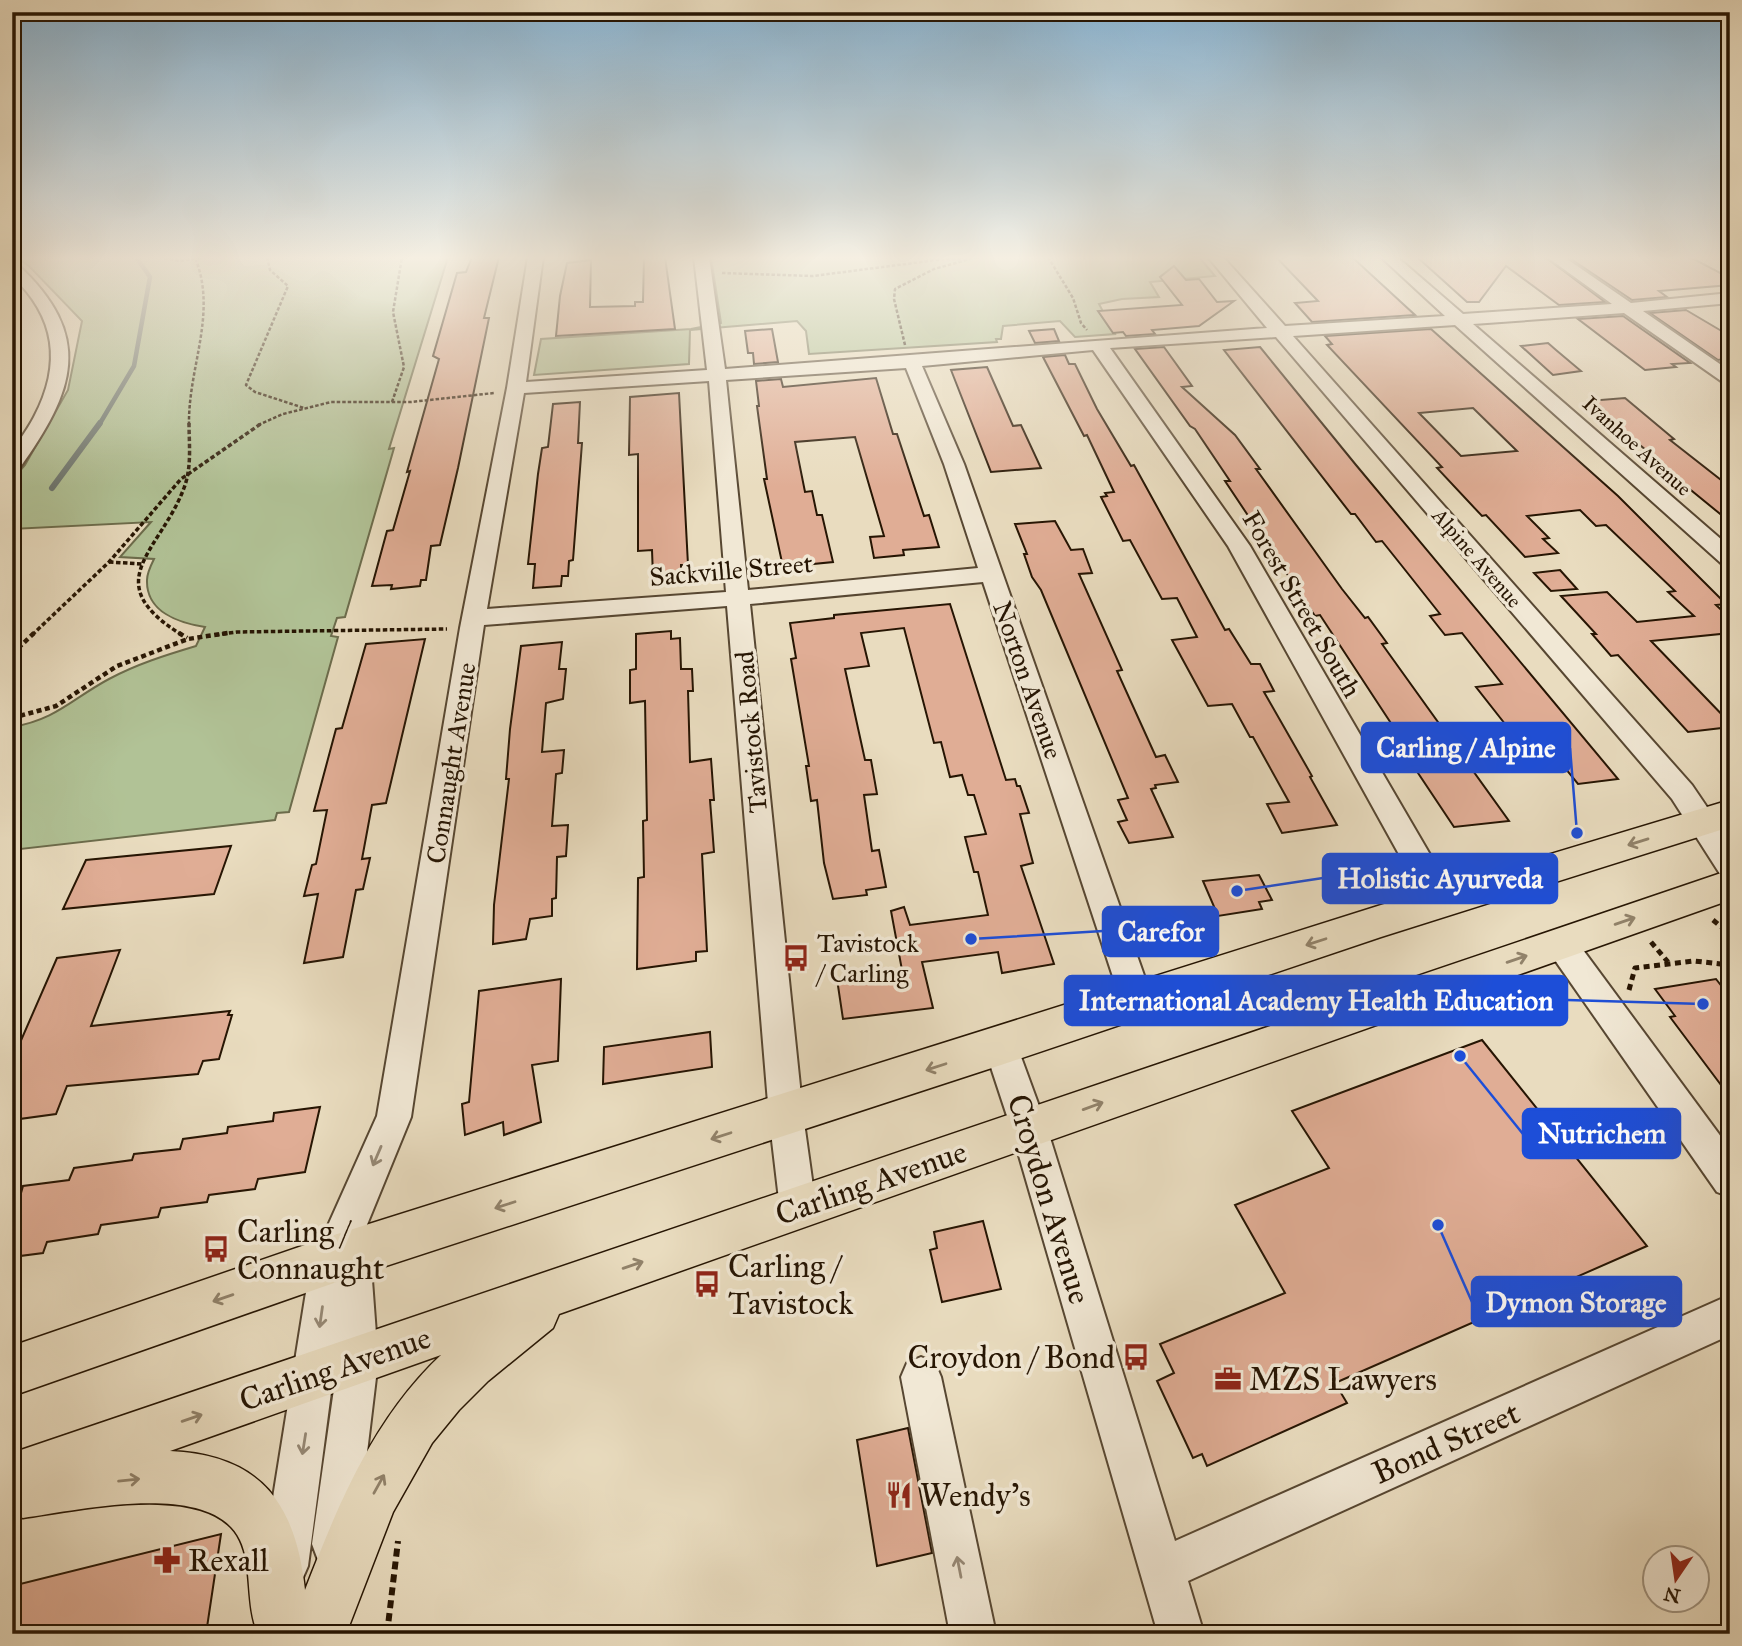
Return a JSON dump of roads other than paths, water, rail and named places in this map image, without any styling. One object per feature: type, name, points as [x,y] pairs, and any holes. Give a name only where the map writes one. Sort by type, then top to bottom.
[{"type":"main road","points":[[12,1371],[334,1259],[1716,817]]},
{"type":"main road","name":"Carling Avenue","points":[[12,1480],[1730,885]]},
{"type":"main road","points":[[301,1624],[343,1563],[373,1496],[414,1425],[478,1355],[568,1287]]},
{"type":"main road","points":[[12,1492],[149,1478],[202,1480],[221,1486],[234,1493],[257,1514],[274,1563],[301,1624]]},
{"type":"street","points":[[12,465],[45,415],[56,385],[62,355],[58,334]]},
{"type":"street","name":"Connaught Avenue","points":[[301,1624],[335,1368],[326,1286],[334,1259],[394,1117],[473,623],[524,334]]},
{"type":"street","name":"Tavistock Road","points":[[711,334],[739,598],[786,1115],[798,1208]]},
{"type":"street","points":[[516,389],[912,362],[1098,344],[1253,334]]},
{"type":"street","name":"Alpine Avenue","points":[[1283,334],[1682,792],[1716,817],[1730,866]]},
{"type":"street","name":"Ivanhoe Avenue","points":[[1476,334],[1730,559]]},
{"type":"street","points":[[1666,334],[1730,379]]},
{"type":"street","name":"Forest Street South","points":[[1098,344],[1239,546],[1442,903]]},
{"type":"street","name":"Norton Avenue","points":[[912,362],[954,464],[1137,1001]]},
{"type":"street","name":"Sackville Street","points":[[473,623],[992,574]]},
{"type":"street","points":[[1561,944],[1730,1179]]},
{"type":"street","name":"Croydon Avenue","points":[[1001,1046],[1029,1128],[1181,1634]]},
{"type":"street","name":"Bond Street","points":[[1161,1570],[1730,1315]]},
{"type":"street","points":[[921,1377],[973,1634]]},
{"type":"waterway","points":[[99,425],[134,366],[140,334]]},
{"type":"waterway","points":[[52,488],[100,423]]},
{"type":"place","name":"Carling / Alpine","points":[[1577,833]]},
{"type":"place","name":"Holistic Ayurveda","points":[[1237,891]]},
{"type":"place","name":"Carefor","points":[[971,939]]},
{"type":"place","name":"Tavistock / Carling","points":[[796,958]]},
{"type":"place","name":"International Academy Health Education","points":[[1703,1004]]},
{"type":"place","name":"Nutrichem","points":[[1460,1056]]},
{"type":"place","name":"Dymon Storage","points":[[1438,1225]]},
{"type":"place","name":"Carling / Connaught","points":[[216,1249]]},
{"type":"place","name":"Carling / Tavistock","points":[[707,1284]]},
{"type":"place","name":"Croydon / Bond","points":[[1136,1357]]},
{"type":"place","name":"MZS Lawyers","points":[[1228,1379]]},
{"type":"place","name":"Wendy's","points":[[899,1495]]},
{"type":"place","name":"Rexall","points":[[167,1560]]}]
